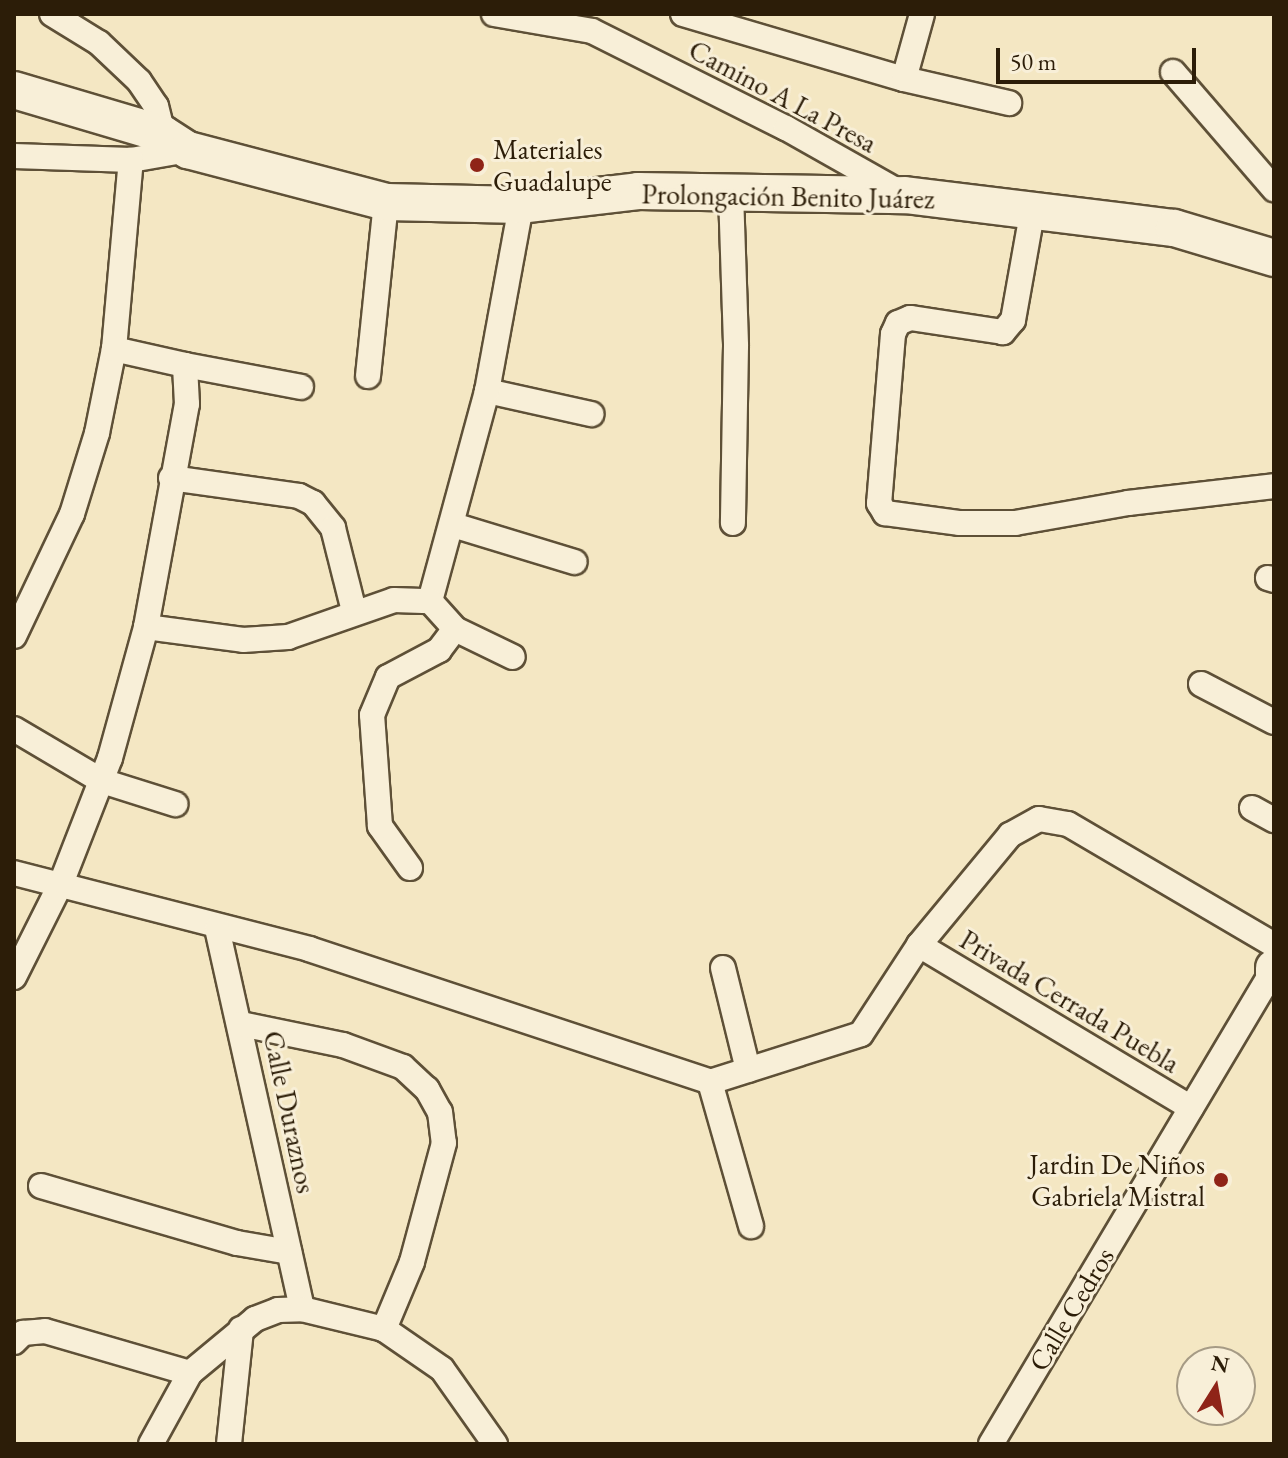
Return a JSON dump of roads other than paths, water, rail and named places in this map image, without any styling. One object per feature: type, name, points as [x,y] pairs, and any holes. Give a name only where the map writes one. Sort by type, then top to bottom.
[{"type":"street","points":[[14,156],[131,160],[175,142],[139,81],[99,43],[52,14]]},
{"type":"street","name":"Camino A La Presa","points":[[494,14],[585,23],[786,128],[905,195]]},
{"type":"street","points":[[683,14],[904,79],[1009,103]]},
{"type":"street","points":[[904,79],[922,14]]},
{"type":"street","points":[[1173,72],[1274,189]]},
{"type":"street","name":"Prolongación Benito Juárez","points":[[14,90],[175,142],[386,202],[521,205],[638,191],[905,195],[1033,208],[1174,228],[1274,258]]},
{"type":"street","points":[[14,636],[72,514],[97,433],[114,349],[131,160]]},
{"type":"street","points":[[731,193],[736,346],[733,523]]},
{"type":"street","points":[[368,376],[386,202]]},
{"type":"street","points":[[430,601],[487,391],[521,205]]},
{"type":"street","points":[[1033,208],[1013,320],[1003,332],[993,334],[910,318],[898,323],[893,334],[879,503],[885,513],[1015,523],[1128,503],[1274,486]]},
{"type":"street","points":[[114,349],[301,387]]},
{"type":"street","points":[[14,977],[62,881],[102,781],[146,627],[187,404],[185,365]]},
{"type":"street","points":[[487,391],[591,414]]},
{"type":"street","points":[[171,478],[299,496],[313,503],[333,528],[354,611]]},
{"type":"street","points":[[453,525],[575,562]]},
{"type":"street","points":[[146,627],[243,640],[288,637],[354,611],[394,600],[430,601],[455,629],[513,657]]},
{"type":"street","points":[[410,868],[380,826],[372,715],[388,677],[439,650],[455,629]]},
{"type":"street","points":[[1201,684],[1274,722]]},
{"type":"street","points":[[14,729],[102,781],[175,804]]},
{"type":"street","points":[[1252,808],[1274,820]]},
{"type":"street","points":[[14,873],[62,881],[217,928],[309,949],[710,1082],[861,1034],[919,945],[1010,835],[1039,819],[1068,824],[1273,965]]},
{"type":"street","name":"Calle Duraznos","points":[[217,928],[241,1024],[302,1309]]},
{"type":"street","name":"Privada Cerrada Puebla","points":[[919,945],[1191,1108]]},
{"type":"street","name":"Calle Cedros","points":[[991,1444],[1273,965]]},
{"type":"street","points":[[723,968],[748,1070]]},
{"type":"street","points":[[241,1024],[343,1045],[403,1067],[427,1089],[440,1112],[440,1158],[412,1262],[384,1329]]},
{"type":"street","points":[[710,1082],[751,1226]]},
{"type":"street","points":[[41,1186],[237,1243],[289,1252]]},
{"type":"street","points":[[151,1444],[190,1373],[241,1329],[278,1310],[302,1309],[384,1329],[442,1369],[495,1444]]},
{"type":"street","points":[[229,1444],[241,1329]]},
{"type":"street","points":[[18,1338],[45,1331],[190,1373]]},
{"type":"place","name":"Materiales Guadalupe","points":[[477,165]]},
{"type":"place","name":"Jardin De Niños Gabriela Mistral","points":[[1221,1180]]}]
